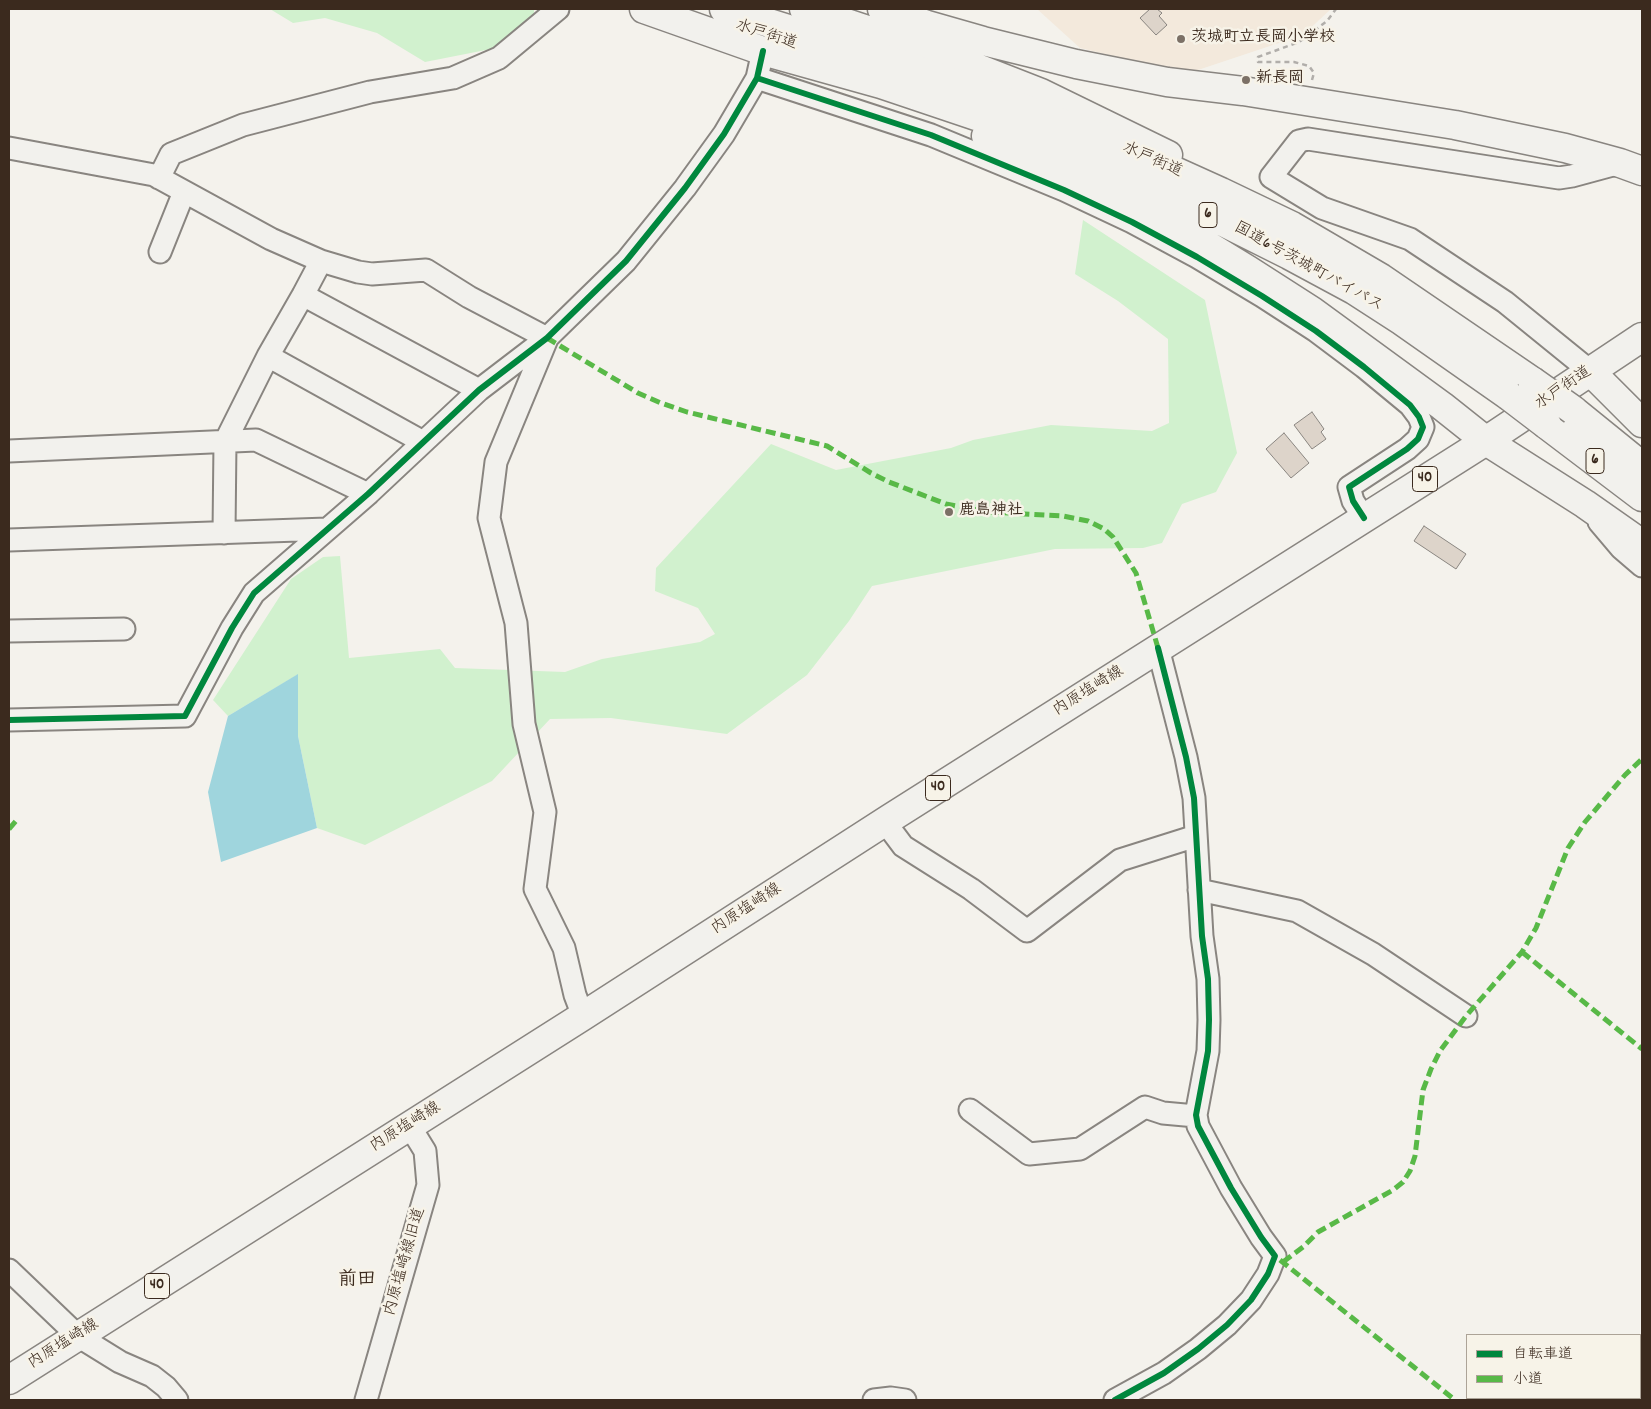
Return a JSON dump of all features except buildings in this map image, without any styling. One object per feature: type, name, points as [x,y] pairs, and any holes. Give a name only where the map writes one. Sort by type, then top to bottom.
[{"type":"main road","name":"水戸街道","points":[[644,9],[763,51],[881,84]]},
{"type":"main road","name":"水戸街道","points":[[724,9],[904,66],[1037,113],[1097,136],[1292,226]]},
{"type":"main road","points":[[804,9],[949,57],[1041,93],[1167,154],[1292,226]]},
{"type":"main road","points":[[882,9],[982,41],[1076,64],[1167,82],[1253,93],[1455,125],[1565,148],[1631,167]]},
{"type":"main road","points":[[881,84],[1189,234],[1312,311],[1435,400],[1486,441],[1642,544]]},
{"type":"main road","name":"国道6号茨城町バイパス","points":[[881,84],[994,122],[1076,153],[1154,188],[1281,251],[1362,295],[1402,321],[1509,396],[1642,497]]},
{"type":"main road","name":"国道6号茨城町バイパス","points":[[1292,226],[1381,278],[1532,381],[1572,410],[1642,466]]},
{"type":"main road","name":"水戸街道","points":[[1486,441],[1642,337]]},
{"type":"main road","points":[[1590,371],[1642,423]]},
{"type":"main road","name":"内原塩崎線","points":[[9,1380],[1486,441]]},
{"type":"street","points":[[159,178],[171,154],[243,125],[370,92],[453,78],[499,58],[558,9]]},
{"type":"street","points":[[9,720],[184,716],[232,628],[254,593],[368,494],[479,390],[548,338],[626,261],[685,188],[724,134],[757,78],[763,51]]},
{"type":"street","points":[[757,78],[931,135],[1064,190],[1132,222],[1197,257],[1316,331],[1410,405],[1419,417],[1423,427],[1418,439],[1407,448],[1349,487],[1353,501],[1364,518]]},
{"type":"street","points":[[1590,371],[1505,302],[1410,239],[1322,208],[1271,177],[1299,141],[1308,139],[1559,178],[1631,167]]},
{"type":"street","points":[[9,148],[154,175],[272,239],[321,261],[358,272],[372,274],[426,270],[470,297],[548,338]]},
{"type":"street","points":[[160,252],[184,192]]},
{"type":"street","points":[[224,533],[225,442],[268,356],[321,261]]},
{"type":"street","points":[[303,295],[479,390]]},
{"type":"street","points":[[548,338],[496,462],[489,518],[516,623],[524,724],[545,812],[535,890],[564,948],[574,995],[583,1016]]},
{"type":"street","points":[[268,356],[424,442]]},
{"type":"street","points":[[9,451],[256,440],[368,494]]},
{"type":"street","points":[[1584,504],[1621,548],[1642,566]]},
{"type":"street","points":[[9,540],[327,529]]},
{"type":"street","points":[[9,631],[124,629]]},
{"type":"street","points":[[1115,1400],[1164,1373],[1198,1349],[1227,1325],[1251,1300],[1268,1274],[1275,1256],[1231,1188],[1198,1126],[1196,1116],[1208,1051],[1209,1020],[1208,979],[1202,936],[1194,798],[1186,757],[1158,648]]},
{"type":"street","points":[[885,822],[903,846],[971,889],[1027,931],[1120,860],[1196,836]]},
{"type":"street","points":[[1199,890],[1297,911],[1373,954],[1466,1016]]},
{"type":"street","points":[[970,1110],[1029,1154],[1080,1149],[1145,1108],[1163,1113],[1196,1116]]},
{"type":"street","name":"内原塩崎線旧道","points":[[366,1400],[428,1185],[424,1151],[409,1125]]},
{"type":"street","points":[[9,1270],[78,1336],[120,1362],[152,1376],[166,1387],[177,1400]]},
{"type":"street","points":[[874,1400],[891,1398],[905,1400]]},
{"type":"path","points":[[1309,88],[1314,73],[1309,66],[1294,62],[1258,62],[1258,56],[1299,42],[1327,20],[1336,9]]},
{"type":"shaded area","name":"茨城町立長岡小学校","points":[[1037,9],[1331,9],[1303,35],[1195,71],[1138,62],[1080,48]]},
{"type":"green space","points":[[270,9],[534,9],[534,16],[496,48],[425,62],[377,33],[325,18],[293,23]]},
{"type":"green space","points":[[1083,220],[1205,300],[1237,453],[1216,492],[1182,504],[1162,543],[1143,548],[1055,549],[872,586],[849,621],[807,675],[727,734],[611,718],[550,719],[492,781],[365,845],[317,828],[298,736],[297,675],[228,716],[213,700],[291,579],[323,557],[340,556],[349,658],[440,649],[455,668],[565,672],[602,659],[700,642],[715,634],[698,608],[655,591],[656,568],[771,444],[836,470],[951,448],[973,440],[1051,425],[1152,431],[1169,423],[1168,339],[1118,301],[1075,274]]},
{"type":"water","points":[[298,674],[298,736],[317,828],[221,862],[208,792],[228,716]]},
{"type":"marked path","points":[[547,338],[638,393],[661,403],[687,412],[827,446],[889,482],[946,504],[989,512],[1063,516],[1088,521],[1104,529],[1113,537],[1136,573],[1158,648]]},
{"type":"marked path","points":[[1283,1262],[1303,1247],[1318,1232],[1393,1190],[1403,1182],[1410,1171],[1415,1156],[1423,1090],[1440,1051],[1466,1016],[1522,952],[1536,928],[1568,848],[1585,822],[1625,775],[1642,759]]},
{"type":"marked path","points":[[9,829],[16,821]]},
{"type":"marked path","points":[[1522,952],[1642,1049]]},
{"type":"marked path","points":[[1280,1260],[1455,1400]]},
{"type":"cycle path","points":[[9,720],[185,716],[232,628],[254,593],[368,494],[479,390],[547,338],[626,261],[685,188],[724,134],[757,78],[763,51]]},
{"type":"cycle path","points":[[757,78],[931,135],[1064,190],[1132,222],[1197,257],[1316,331],[1410,405],[1419,417],[1423,427],[1418,439],[1407,449],[1349,487],[1353,501],[1364,518]]},
{"type":"cycle path","points":[[1115,1400],[1164,1373],[1198,1349],[1227,1325],[1251,1300],[1268,1274],[1275,1256],[1231,1188],[1198,1126],[1196,1115],[1208,1051],[1209,1020],[1208,979],[1202,936],[1194,798],[1186,757],[1158,648]]},
{"type":"place","name":"茨城町立長岡小学校","points":[[1181,39]]},
{"type":"place","name":"新長岡","points":[[1246,80]]},
{"type":"place","name":"鹿島神社","points":[[949,512]]},
{"type":"district","name":"前田","points":[[357,1281]]}]
